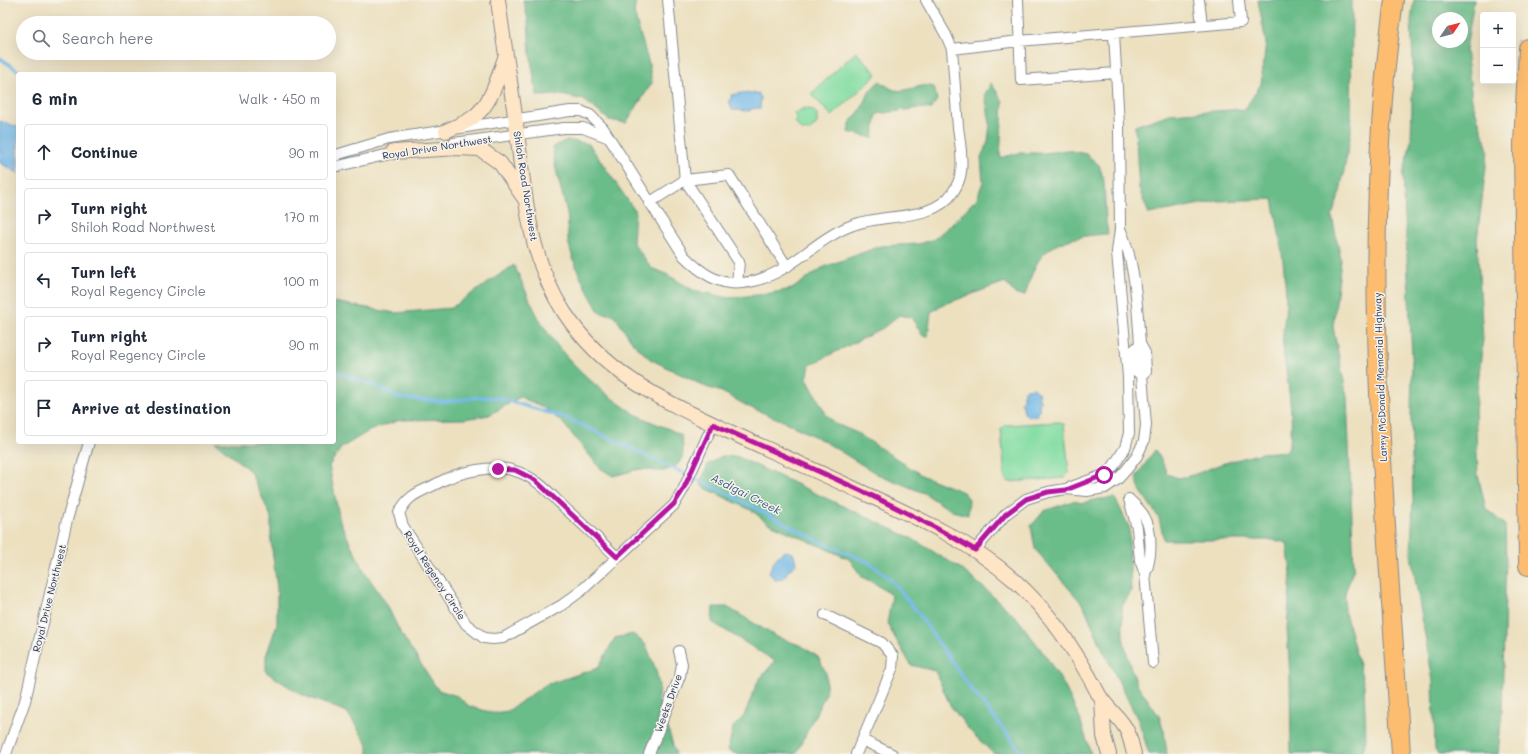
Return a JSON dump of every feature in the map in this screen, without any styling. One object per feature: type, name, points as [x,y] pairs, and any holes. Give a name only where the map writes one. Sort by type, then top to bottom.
[{"type":"highway","name":"Larry McDonald Memorial Highway","points":[[1394,0],[1382,121],[1377,232],[1377,338],[1402,754]]},
{"type":"highway","points":[[1528,48],[1523,144],[1528,566]]},
{"type":"street","name":"Shiloh Road Northwest","points":[[498,0],[530,227],[540,264],[563,310],[578,332],[596,352],[627,379],[657,397],[895,508],[944,532],[975,550],[1013,580],[1056,626],[1072,647],[1102,700],[1128,731],[1134,754]]},
{"type":"street","points":[[668,0],[685,180],[739,262],[737,283]]},
{"type":"street","points":[[926,0],[946,35],[952,49],[1019,41],[1241,22],[1238,0]]},
{"type":"street","points":[[1018,0],[1021,80],[1116,73]]},
{"type":"street","points":[[1199,0],[1202,25]]},
{"type":"street","points":[[975,550],[1006,514],[1016,506],[1037,495],[1066,490],[1104,475],[1113,467],[1125,448],[1129,433],[1128,377],[1118,252],[1120,229],[1118,99],[1114,33]]},
{"type":"street","name":"Royal Drive Northwest","points":[[336,156],[389,139],[570,111],[581,112],[590,115],[597,121],[684,256],[695,267],[720,281],[737,283],[756,281],[787,267],[840,231],[852,225],[880,217],[924,213],[936,208],[952,193],[958,184],[961,163],[952,49]]},
{"type":"street","points":[[446,131],[470,120],[481,111],[489,99],[506,56]]},
{"type":"street","name":"Royal Drive Northwest","points":[[336,166],[393,152],[517,134],[583,128],[607,137]]},
{"type":"street","points":[[393,152],[458,148],[480,149],[500,163],[526,202]]},
{"type":"street","points":[[649,203],[685,180],[729,175],[787,267]]},
{"type":"street","points":[[1066,490],[1087,491],[1105,488],[1118,479],[1137,456],[1144,441],[1146,425],[1142,375],[1136,371],[1135,349],[1140,344],[1136,298],[1129,252],[1120,229]]},
{"type":"street","name":"Royal Regency Circle","points":[[617,557],[535,480],[515,470],[498,469],[469,472],[450,476],[411,496],[404,502],[399,513],[403,526],[466,624],[484,638],[503,638],[562,605],[581,591],[674,504],[683,490],[713,424]]},
{"type":"street","name":"Royal Drive Northwest","points":[[6,754],[25,701],[67,520],[88,444]]},
{"type":"street","points":[[1145,574],[1148,567],[1150,533],[1144,517],[1129,499],[1137,528],[1140,560],[1145,574],[1153,663]]},
{"type":"street","points":[[825,616],[882,642],[893,656],[892,670],[856,754]]},
{"type":"street","name":"Weeks Drive","points":[[649,754],[680,676],[682,664],[679,651]]},
{"type":"street","name":"Shiloh Road Northwest","points":[[1102,700],[1104,736],[1109,754]]},
{"type":"street","points":[[862,740],[892,754]]},
{"type":"green space","points":[[523,0],[636,0],[634,13],[649,64],[652,83],[626,123],[609,120],[584,100],[562,95],[537,96],[530,53],[528,20]]},
{"type":"green space","points":[[1258,0],[1352,0],[1351,132],[1340,192],[1332,216],[1341,260],[1333,327],[1347,397],[1354,568],[1345,593],[1344,609],[1364,684],[1366,739],[1362,754],[1291,754],[1290,678],[1287,628],[1291,573],[1287,543],[1275,540],[1164,540],[1159,518],[1140,490],[1136,477],[1155,450],[1161,459],[1167,474],[1178,478],[1193,475],[1221,464],[1262,453],[1287,451],[1290,441],[1290,400],[1283,345],[1286,299],[1281,249],[1273,199],[1216,201],[1149,214],[1139,189],[1135,126],[1170,114],[1245,109],[1261,84],[1266,43]]},
{"type":"green space","points":[[1414,0],[1474,0],[1468,37],[1468,12],[1432,12],[1432,48],[1466,48],[1472,100],[1488,150],[1477,240],[1483,339],[1475,410],[1478,475],[1486,509],[1505,525],[1506,555],[1502,712],[1498,754],[1438,754],[1435,750],[1433,681],[1411,555],[1413,499],[1411,416],[1412,357],[1403,176],[1411,141],[1413,63],[1411,21]]},
{"type":"green space","points":[[856,52],[877,74],[832,116],[811,94]]},
{"type":"green space","points":[[880,81],[888,87],[899,91],[924,86],[934,87],[937,100],[931,109],[919,108],[877,114],[873,138],[848,132],[852,120],[860,111],[870,91]]},
{"type":"green space","points":[[991,83],[1003,101],[1000,158],[1019,153],[1045,153],[1067,150],[1086,154],[1099,165],[1104,181],[1108,234],[1079,237],[1051,248],[1037,263],[1025,295],[1016,295],[1005,282],[945,304],[931,312],[928,336],[923,336],[911,317],[899,315],[883,328],[810,365],[807,379],[826,414],[836,424],[857,433],[923,476],[963,492],[969,499],[968,515],[952,511],[924,493],[877,474],[822,440],[781,420],[749,407],[722,392],[706,387],[650,359],[633,343],[614,315],[600,313],[590,296],[570,250],[568,240],[568,216],[557,172],[553,147],[567,140],[589,144],[635,211],[633,242],[651,268],[668,275],[693,290],[729,298],[766,294],[792,289],[822,268],[880,246],[918,244],[934,239],[953,223],[977,198],[983,182],[981,157],[988,142],[990,123],[985,94]]},
{"type":"green space","points":[[804,108],[813,110],[817,114],[817,124],[809,131],[801,130],[795,122],[796,117],[794,114]]},
{"type":"green space","points":[[514,265],[543,325],[566,356],[600,389],[625,408],[681,435],[683,448],[682,458],[676,466],[663,471],[641,469],[613,476],[600,468],[562,422],[543,407],[520,397],[489,415],[464,419],[400,420],[369,431],[341,448],[329,466],[340,521],[352,547],[365,572],[386,603],[400,632],[438,690],[457,696],[469,706],[493,713],[508,711],[545,685],[598,668],[615,638],[633,634],[646,645],[656,670],[659,686],[658,698],[676,754],[368,754],[368,745],[347,712],[302,695],[266,672],[266,656],[277,624],[277,588],[271,541],[271,517],[250,471],[217,444],[336,444],[336,302],[395,313],[451,308]]},
{"type":"green space","points":[[1059,422],[1064,424],[1069,473],[1064,478],[1009,482],[1005,479],[1001,429],[1005,425]]},
{"type":"green space","points":[[722,456],[738,457],[911,538],[960,568],[1017,618],[1045,655],[1064,685],[1080,719],[1091,754],[994,754],[969,730],[950,705],[935,671],[911,665],[887,624],[892,596],[876,584],[862,577],[849,559],[768,523],[751,510],[703,487],[700,484],[708,464]]},
{"type":"green space","points":[[1115,498],[1130,529],[1129,546],[1131,592],[1122,606],[1123,637],[1130,666],[1137,684],[1159,716],[1164,731],[1167,754],[1149,754],[1139,722],[1102,648],[1084,606],[1035,549],[1031,526],[1044,511],[1073,501],[1083,503],[1098,499]]},
{"type":"green space","points":[[713,607],[727,607],[777,637],[802,646],[818,657],[826,673],[826,693],[796,754],[736,754],[728,750],[733,727],[744,716],[758,681],[775,661],[712,622]]},
{"type":"water","points":[[748,92],[749,94],[759,93],[759,97],[761,97],[760,108],[750,109],[750,111],[732,110],[729,100],[731,100],[731,95]]},
{"type":"water","points":[[0,121],[16,126],[16,172],[0,163]]},
{"type":"water","points":[[1034,388],[1038,392],[1039,399],[1042,401],[1039,404],[1040,411],[1038,411],[1036,416],[1029,416],[1024,413],[1021,402],[1026,389]]},
{"type":"water","points":[[787,551],[794,554],[796,564],[788,571],[784,578],[775,580],[769,572],[778,556]]},
{"type":"waterway","name":"Asdigai Creek","points":[[0,58],[20,72]]},
{"type":"waterway","name":"Asdigai Creek","points":[[336,372],[379,387],[399,398],[446,402],[480,397],[499,398],[569,419],[734,497],[823,543],[864,560],[878,569],[894,583],[917,612],[969,686],[1023,754]]},
{"type":"route","points":[[498,469],[515,470],[535,480],[617,557],[654,525],[674,504],[683,490],[713,424],[895,508],[944,532],[975,550],[1006,514],[1026,499],[1048,492],[1066,490],[1075,484],[1083,483],[1104,475]]}]
